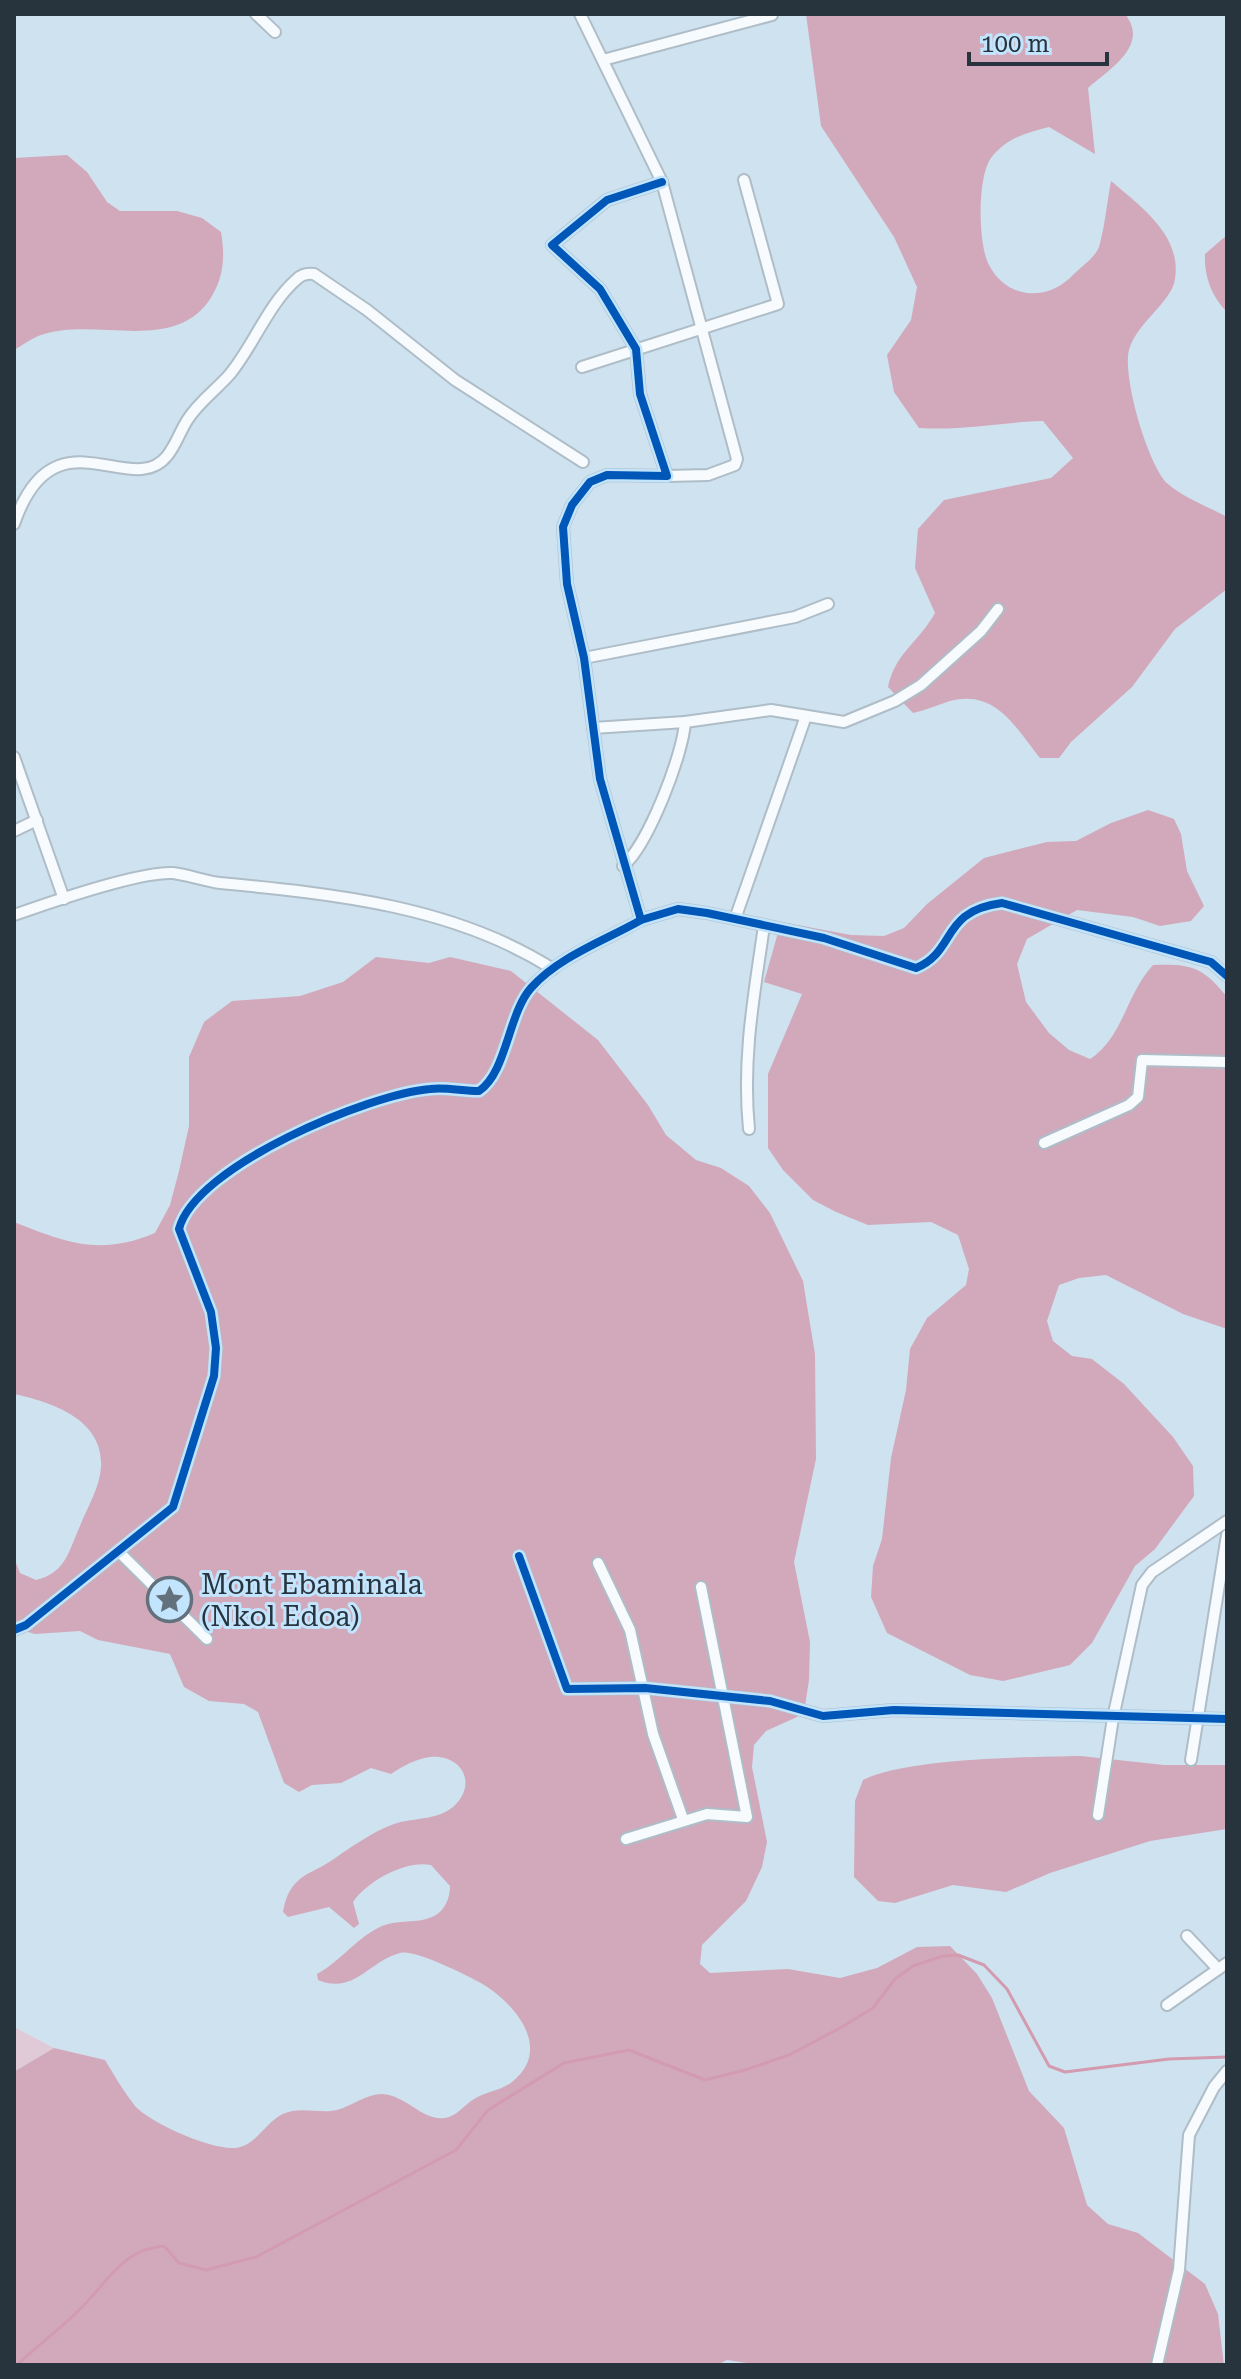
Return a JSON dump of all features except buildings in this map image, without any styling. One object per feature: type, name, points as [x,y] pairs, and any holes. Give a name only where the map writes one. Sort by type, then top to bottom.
[{"type":"street","points":[[256,14],[275,32]]},
{"type":"street","points":[[580,14],[662,182],[737,459],[735,465],[708,475],[607,475],[590,482],[572,505],[563,527],[563,549],[584,658],[600,779],[641,920]]},
{"type":"street","points":[[603,60],[772,15]]},
{"type":"street","points":[[582,367],[778,304],[744,180]]},
{"type":"street","points":[[662,182],[607,200],[552,245],[600,289],[636,349],[640,394],[667,476]]},
{"type":"street","points":[[14,524],[29,490],[60,464],[73,461],[146,468],[163,460],[189,417],[231,372],[271,312],[298,278],[307,273],[314,274],[367,310],[455,380],[583,462]]},
{"type":"street","points":[[584,658],[795,617],[828,604]]},
{"type":"street","points":[[593,728],[685,722],[771,710],[844,722],[895,701],[940,670],[981,631],[998,609]]},
{"type":"street","points":[[735,919],[806,716]]},
{"type":"street","points":[[623,866],[635,852],[674,773],[684,744],[685,722]]},
{"type":"street","points":[[14,757],[18,777],[37,820],[64,899]]},
{"type":"street","points":[[14,831],[37,820]]},
{"type":"street","points":[[14,915],[120,882],[171,873],[209,882],[347,896],[475,930],[528,953],[553,969]]},
{"type":"street","points":[[14,1630],[26,1625],[173,1507],[214,1376],[216,1348],[211,1312],[179,1229],[182,1216],[208,1188],[249,1158],[298,1131],[403,1094],[428,1089],[479,1091],[492,1076],[529,989],[553,969],[641,920],[678,909],[824,938],[916,968],[935,955],[967,911],[1002,903],[1211,962],[1227,976]]},
{"type":"street","points":[[749,1129],[744,1084],[746,1046],[764,926]]},
{"type":"street","points":[[1044,1143],[1129,1105],[1138,1097],[1142,1060],[1227,1062]]},
{"type":"street","points":[[1098,1815],[1113,1718],[1142,1585],[1152,1572],[1227,1521]]},
{"type":"street","points":[[1191,1760],[1227,1535]]},
{"type":"street","points":[[119,1552],[207,1639]]},
{"type":"street","points":[[519,1556],[567,1689],[645,1688],[770,1701],[823,1716],[894,1710],[1227,1719]]},
{"type":"street","points":[[598,1563],[630,1630],[653,1734],[683,1819]]},
{"type":"street","points":[[626,1839],[707,1814],[747,1817],[701,1587]]},
{"type":"street","points":[[1167,2005],[1223,1966],[1187,1936]]},
{"type":"street","points":[[1157,2365],[1179,2270],[1189,2135],[1214,2087],[1227,2071]]},
{"type":"shaded area","points":[[806,14],[1125,14],[1131,25],[1133,36],[1124,56],[1088,88],[1095,154],[1049,127],[1010,141],[991,158],[986,167],[981,195],[985,255],[996,276],[1015,290],[1037,293],[1060,286],[1099,247],[1111,181],[1146,211],[1165,235],[1172,249],[1175,279],[1168,296],[1133,340],[1129,350],[1129,379],[1138,420],[1160,474],[1181,494],[1227,517],[1227,589],[1175,629],[1132,687],[1071,742],[1059,758],[1040,758],[1003,713],[980,700],[950,701],[913,713],[888,687],[896,665],[935,613],[915,568],[918,529],[944,500],[1051,478],[1073,458],[1043,421],[919,428],[894,392],[887,355],[911,320],[917,287],[894,237],[821,126]]},
{"type":"shaded area","points":[[67,155],[87,172],[107,202],[120,211],[177,211],[202,218],[221,232],[223,257],[219,281],[212,296],[197,314],[178,325],[157,330],[63,330],[38,336],[14,350],[14,158]]},
{"type":"shaded area","points":[[1227,235],[1227,312],[1210,285],[1205,254]]},
{"type":"shaded area","points":[[1148,810],[1174,819],[1181,834],[1187,871],[1204,906],[1191,921],[1160,926],[1133,917],[1077,910],[1027,939],[1017,964],[1026,1002],[1049,1033],[1069,1050],[1090,1059],[1110,1040],[1136,989],[1153,965],[1195,969],[1227,997],[1227,1329],[1183,1314],[1106,1275],[1079,1278],[1059,1285],[1047,1321],[1053,1341],[1072,1356],[1092,1359],[1124,1384],[1173,1437],[1193,1466],[1194,1496],[1155,1549],[1135,1566],[1092,1643],[1070,1665],[1003,1681],[970,1675],[887,1633],[871,1597],[873,1566],[882,1539],[891,1458],[906,1390],[910,1349],[927,1318],[966,1285],[969,1269],[958,1235],[931,1222],[868,1225],[813,1200],[783,1170],[768,1148],[768,1074],[802,994],[764,982],[781,922],[851,935],[884,936],[904,928],[927,904],[984,858],[1047,842],[1076,841],[1111,823]]},
{"type":"shaded area","points":[[376,957],[429,963],[450,957],[511,971],[598,1040],[648,1105],[666,1135],[696,1160],[721,1168],[749,1186],[770,1213],[803,1281],[815,1354],[816,1459],[794,1562],[810,1642],[809,1680],[805,1706],[797,1717],[766,1731],[754,1745],[752,1767],[767,1842],[762,1867],[746,1901],[702,1945],[700,1964],[710,1973],[788,1969],[840,1978],[877,1968],[917,1947],[950,1946],[977,1974],[992,1998],[1029,2091],[1064,2128],[1087,2205],[1108,2224],[1138,2233],[1205,2284],[1218,2314],[1224,2365],[760,2365],[727,2360],[716,2365],[14,2365],[14,2072],[17,2070],[54,2048],[105,2060],[131,2101],[143,2113],[185,2136],[230,2148],[246,2144],[283,2114],[337,2110],[382,2094],[400,2099],[432,2117],[449,2117],[474,2099],[512,2082],[524,2069],[530,2055],[524,2026],[504,2000],[479,1982],[427,1958],[400,1953],[352,1980],[331,1983],[318,1980],[317,1974],[373,1931],[388,1924],[426,1919],[440,1912],[450,1886],[431,1865],[399,1869],[359,1894],[353,1902],[359,1924],[354,1928],[329,1907],[288,1917],[283,1912],[288,1894],[305,1875],[385,1828],[436,1816],[451,1809],[463,1794],[465,1786],[465,1778],[457,1764],[440,1757],[430,1757],[409,1763],[391,1774],[371,1768],[341,1783],[312,1785],[299,1792],[284,1783],[258,1712],[244,1704],[209,1701],[184,1687],[170,1654],[98,1640],[80,1631],[35,1634],[14,1628],[14,1558],[20,1573],[36,1580],[46,1577],[60,1566],[93,1497],[101,1467],[100,1450],[85,1425],[59,1408],[14,1394],[14,1222],[84,1244],[117,1244],[155,1233],[170,1205],[179,1171],[189,1126],[189,1057],[204,1022],[232,1001],[300,996],[343,982]]},
{"type":"shaded area","points":[[1081,1756],[1164,1765],[1227,1765],[1227,1829],[1150,1841],[1050,1873],[1006,1892],[953,1885],[895,1903],[878,1901],[854,1877],[855,1801],[863,1780],[908,1767],[937,1763]]},
{"type":"shaded area","points":[[14,2027],[54,2048],[14,2072]]},
{"type":"waterway","points":[[17,2365],[136,2254],[164,2246],[179,2263],[206,2270],[256,2257],[456,2150],[488,2110],[564,2063],[629,2050],[705,2080],[745,2070],[789,2055],[840,2028],[873,2008],[895,1979],[913,1966],[943,1956],[958,1955],[984,1965],[1007,1989],[1049,2066],[1065,2072],[1169,2059],[1227,2057]]},
{"type":"cycle path","points":[[662,182],[607,200],[552,245],[600,289],[636,349],[640,394],[667,476],[607,475],[590,482],[572,505],[563,527],[567,584],[584,658],[600,779],[641,920],[678,909],[707,913],[824,938],[916,968],[938,952],[968,914],[1002,903],[1211,962],[1227,976]]},
{"type":"cycle path","points":[[14,1630],[26,1625],[173,1507],[214,1376],[216,1348],[211,1312],[179,1229],[192,1205],[216,1181],[249,1158],[328,1119],[402,1094],[436,1089],[479,1091],[496,1071],[517,1012],[531,988],[568,958],[641,920]]},
{"type":"cycle path","points":[[519,1556],[567,1689],[645,1688],[770,1701],[823,1716],[894,1710],[1227,1719]]},
{"type":"place","name":"Mont Ebaminala (Nkol Edoa)","points":[[170,1600]]}]
